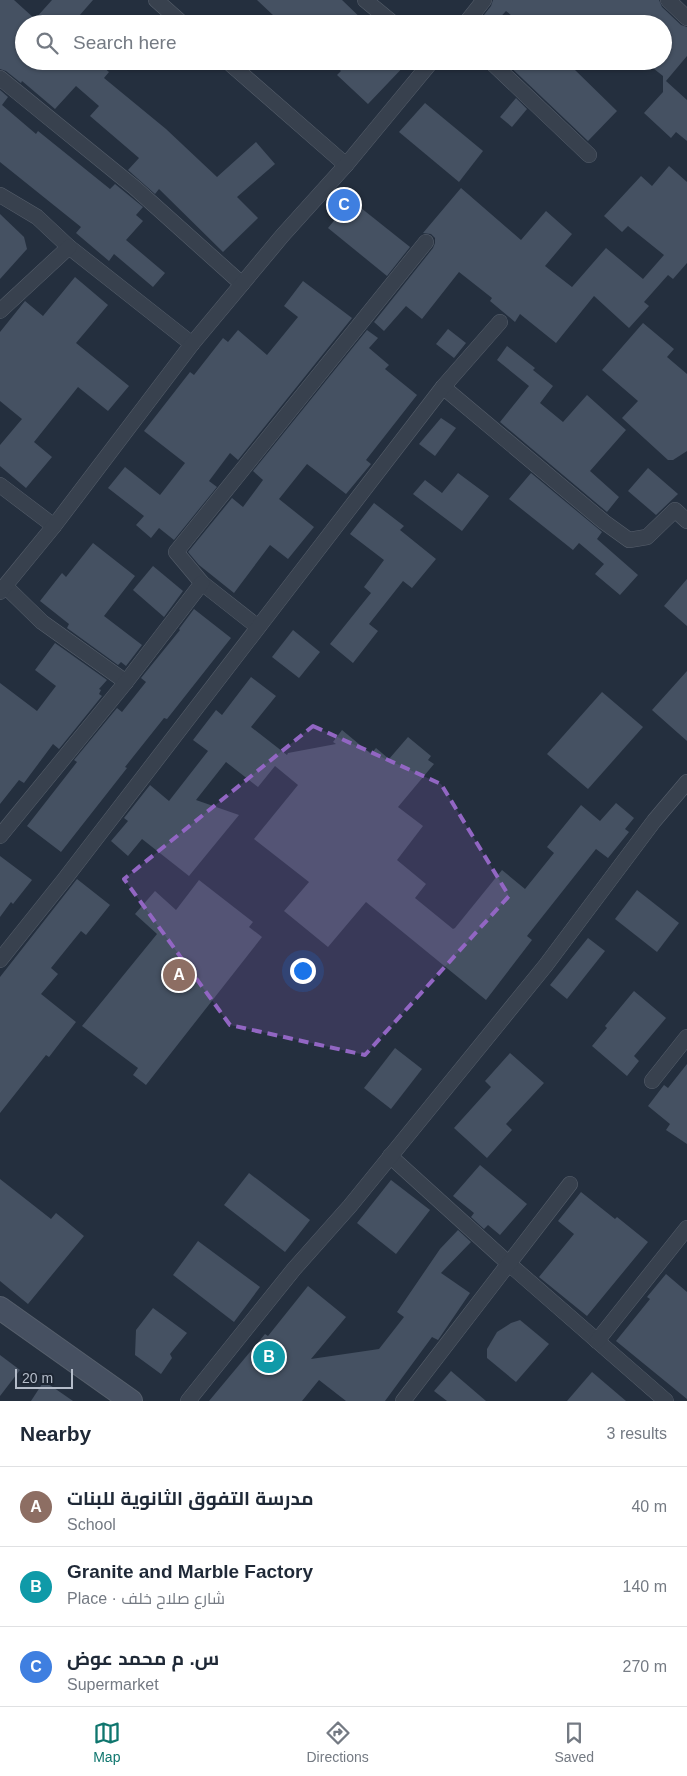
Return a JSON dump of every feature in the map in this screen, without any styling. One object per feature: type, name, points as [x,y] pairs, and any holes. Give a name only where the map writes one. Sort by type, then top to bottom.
[{"type":"main road","points":[[0,1308],[131,1401]]},
{"type":"street","points":[[156,0],[173,15]]},
{"type":"street","points":[[366,0],[384,15]]},
{"type":"street","points":[[472,15],[484,0]]},
{"type":"street","points":[[668,0],[687,18]]},
{"type":"street","points":[[237,70],[346,165]]},
{"type":"street","points":[[126,682],[42,622],[2,589],[54,526],[192,344],[282,236],[346,165],[425,70]]},
{"type":"street","points":[[499,70],[589,155]]},
{"type":"street","points":[[0,78],[134,187],[242,284]]},
{"type":"street","points":[[0,195],[37,217],[69,247],[192,344]]},
{"type":"street","points":[[258,627],[202,583],[176,552],[426,242]]},
{"type":"street","points":[[0,310],[69,247]]},
{"type":"street","points":[[0,960],[64,880],[444,387],[500,322]]},
{"type":"street","points":[[444,387],[604,522],[629,540],[647,536],[674,510],[687,521]]},
{"type":"street","points":[[0,485],[54,526]]},
{"type":"street","points":[[0,836],[126,682],[202,583]]},
{"type":"street","points":[[188,1401],[294,1269],[350,1206],[546,965],[654,821],[687,782]]},
{"type":"street","points":[[652,1081],[687,1037]]},
{"type":"street","points":[[390,1156],[508,1263],[666,1401]]},
{"type":"street","points":[[403,1401],[570,1184]]},
{"type":"street","points":[[597,1341],[687,1228]]},
{"type":"highlighted area","points":[[313,726],[441,784],[509,896],[365,1055],[230,1025],[124,879]]},
{"type":"building","points":[[0,0],[14,0],[31,15],[15,15],[15,70],[107,70],[109,72],[104,78],[166,129],[217,177],[256,142],[275,164],[237,197],[258,218],[223,252],[159,189],[155,194],[128,170],[139,158],[90,116],[99,106],[76,86],[55,109],[22,81],[21,83],[6,71],[0,69]]},
{"type":"building","points":[[52,0],[93,0],[80,15],[39,15]]},
{"type":"building","points":[[257,0],[342,0],[358,15],[273,15]]},
{"type":"building","points":[[493,0],[659,0],[662,7],[670,15],[511,15],[506,11],[502,15],[484,15]]},
{"type":"building","points":[[672,16],[681,25],[687,27],[687,56],[666,81],[687,100],[687,141],[676,132],[671,138],[644,113],[663,92],[663,76],[655,70],[672,70]]},
{"type":"building","points":[[400,70],[368,104],[337,75],[341,71]]},
{"type":"building","points":[[513,70],[575,70],[617,111],[588,141]]},
{"type":"building","points":[[0,90],[8,97],[2,105],[36,134],[38,131],[110,189],[115,184],[143,207],[136,215],[143,221],[126,240],[165,273],[153,287],[114,254],[109,261],[76,233],[81,227],[0,162]]},
{"type":"building","points":[[516,98],[527,109],[512,127],[500,117]]},
{"type":"building","points":[[425,103],[483,151],[459,182],[399,132]]},
{"type":"building","points":[[669,166],[687,182],[687,263],[673,279],[668,275],[644,302],[649,306],[629,328],[594,296],[556,343],[520,314],[515,322],[490,301],[492,298],[459,272],[422,319],[406,306],[384,331],[374,322],[433,248],[435,238],[431,234],[423,233],[461,188],[521,240],[546,211],[572,234],[545,266],[572,287],[606,248],[643,279],[664,255],[628,226],[622,232],[604,216],[641,176],[652,186]]},
{"type":"building","points":[[351,200],[410,247],[387,276],[328,228]]},
{"type":"building","points":[[0,214],[24,237],[27,249],[0,279]]},
{"type":"building","points":[[75,277],[108,305],[76,343],[129,386],[108,411],[78,387],[34,442],[52,457],[26,488],[0,466],[0,445],[22,419],[0,401],[0,332],[25,301],[43,316]]},
{"type":"building","points":[[303,281],[352,318],[238,460],[230,453],[209,481],[217,487],[174,540],[159,528],[151,538],[136,525],[144,516],[108,488],[125,467],[160,495],[185,463],[144,431],[190,372],[194,375],[223,338],[228,342],[238,330],[267,355],[298,317],[284,306]]},
{"type":"building","points":[[643,323],[674,349],[667,357],[687,374],[687,451],[673,460],[668,460],[622,418],[638,401],[602,370]]},
{"type":"building","points":[[448,329],[466,343],[454,358],[436,344]]},
{"type":"building","points":[[367,330],[378,338],[369,348],[389,365],[385,369],[417,395],[366,460],[371,464],[346,494],[307,464],[279,499],[314,527],[288,559],[270,545],[234,593],[199,565],[188,552],[232,498],[243,507],[263,480],[253,471]]},
{"type":"building","points":[[507,346],[535,368],[533,370],[553,386],[540,403],[563,422],[587,395],[626,430],[590,471],[619,497],[607,512],[500,422],[529,386],[497,360]]},
{"type":"building","points":[[441,418],[456,428],[435,456],[419,444]]},
{"type":"building","points":[[648,468],[678,494],[656,515],[628,491]]},
{"type":"building","points":[[458,473],[489,496],[462,531],[413,494],[425,480],[442,493]]},
{"type":"building","points":[[531,473],[602,532],[597,539],[638,575],[620,595],[595,574],[604,564],[579,543],[573,550],[509,499]]},
{"type":"building","points":[[374,503],[404,526],[400,530],[436,559],[412,588],[403,581],[369,624],[378,631],[353,663],[330,644],[371,593],[364,587],[384,560],[350,534]]},
{"type":"building","points":[[93,543],[135,576],[104,616],[142,645],[126,666],[121,662],[118,665],[67,628],[69,624],[40,601],[62,573],[66,577]]},
{"type":"building","points":[[153,566],[183,591],[164,617],[133,590]]},
{"type":"building","points":[[687,579],[687,626],[664,606]]},
{"type":"building","points":[[194,609],[231,638],[167,719],[164,718],[125,767],[127,768],[61,852],[27,826],[77,762],[74,760],[117,708],[122,712],[146,682],[141,678],[180,630]]},
{"type":"building","points":[[293,630],[320,652],[299,678],[272,657]]},
{"type":"building","points":[[55,643],[107,680],[99,689],[101,690],[99,694],[102,696],[59,749],[53,744],[24,783],[19,780],[0,804],[0,683],[37,711],[56,686],[35,670]]},
{"type":"building","points":[[687,671],[687,741],[652,710]]},
{"type":"building","points":[[251,677],[276,696],[251,727],[287,755],[288,753],[336,744],[333,742],[342,730],[371,754],[376,748],[389,759],[408,737],[431,756],[428,760],[434,764],[398,807],[423,826],[397,860],[426,884],[415,898],[453,929],[502,870],[525,889],[554,853],[547,847],[581,805],[600,821],[616,803],[634,818],[625,829],[629,832],[608,858],[596,849],[527,936],[532,940],[486,1000],[366,902],[328,947],[284,911],[309,882],[254,839],[298,785],[275,766],[258,787],[226,762],[196,800],[239,815],[189,876],[142,839],[128,856],[111,841],[128,821],[124,818],[150,785],[169,801],[208,751],[193,740],[216,710],[222,715]]},
{"type":"building","points":[[602,692],[643,727],[588,789],[547,754]]},
{"type":"building","points":[[0,856],[32,880],[0,917]]},
{"type":"building","points":[[77,879],[110,905],[86,935],[81,931],[51,968],[58,974],[41,994],[76,1022],[49,1057],[46,1055],[0,1113],[0,977]]},
{"type":"building","points":[[199,880],[253,922],[249,927],[262,937],[146,1085],[133,1075],[138,1068],[82,1026],[157,934],[135,914],[155,891],[176,910]]},
{"type":"building","points":[[637,890],[679,923],[657,952],[615,919]]},
{"type":"building","points":[[588,938],[605,951],[567,999],[550,985]]},
{"type":"building","points":[[634,991],[666,1018],[634,1056],[639,1061],[627,1076],[592,1046],[607,1028],[605,1026]]},
{"type":"building","points":[[395,1048],[422,1069],[391,1109],[364,1088]]},
{"type":"building","points":[[510,1053],[544,1083],[506,1124],[512,1130],[487,1158],[454,1128],[491,1087],[485,1081]]},
{"type":"building","points":[[687,1064],[687,1144],[666,1130],[670,1124],[648,1106],[664,1085],[668,1088]]},
{"type":"building","points":[[480,1165],[527,1204],[500,1235],[488,1225],[484,1229],[471,1217],[474,1213],[453,1196]]},
{"type":"building","points":[[249,1173],[310,1220],[285,1252],[224,1205]]},
{"type":"building","points":[[0,1179],[51,1219],[56,1213],[84,1236],[28,1304],[0,1281]]},
{"type":"building","points":[[391,1180],[430,1210],[396,1254],[357,1223]]},
{"type":"building","points":[[581,1192],[648,1242],[587,1316],[539,1277],[574,1234],[558,1221]]},
{"type":"building","points":[[458,1230],[471,1242],[441,1273],[470,1293],[438,1340],[432,1337],[385,1401],[346,1401],[319,1380],[302,1401],[209,1401],[265,1334],[268,1336],[308,1286],[346,1317],[311,1359],[379,1349],[404,1317],[397,1312],[440,1249]]},
{"type":"building","points":[[198,1241],[260,1287],[234,1322],[173,1275]]},
{"type":"building","points":[[666,1274],[687,1292],[687,1399],[616,1341],[650,1299],[647,1297]]},
{"type":"building","points":[[153,1308],[187,1333],[170,1354],[172,1358],[161,1374],[135,1355],[136,1330]]},
{"type":"building","points":[[520,1320],[549,1344],[516,1382],[487,1358],[487,1349],[497,1332],[511,1323]]},
{"type":"building","points":[[0,1355],[20,1370],[0,1396]]},
{"type":"building","points":[[451,1371],[486,1401],[447,1401],[434,1391]]},
{"type":"building","points":[[592,1372],[626,1401],[567,1401]]},
{"type":"building","points":[[44,1381],[73,1401],[31,1401]]},
{"type":"place","name":"س. م محمد عوض","points":[[344,205]]},
{"type":"place","name":"مدرسة التفوق الثانوية للبنات","points":[[179,975]]},
{"type":"place","name":"Granite and Marble Factory","points":[[269,1357]]}]
